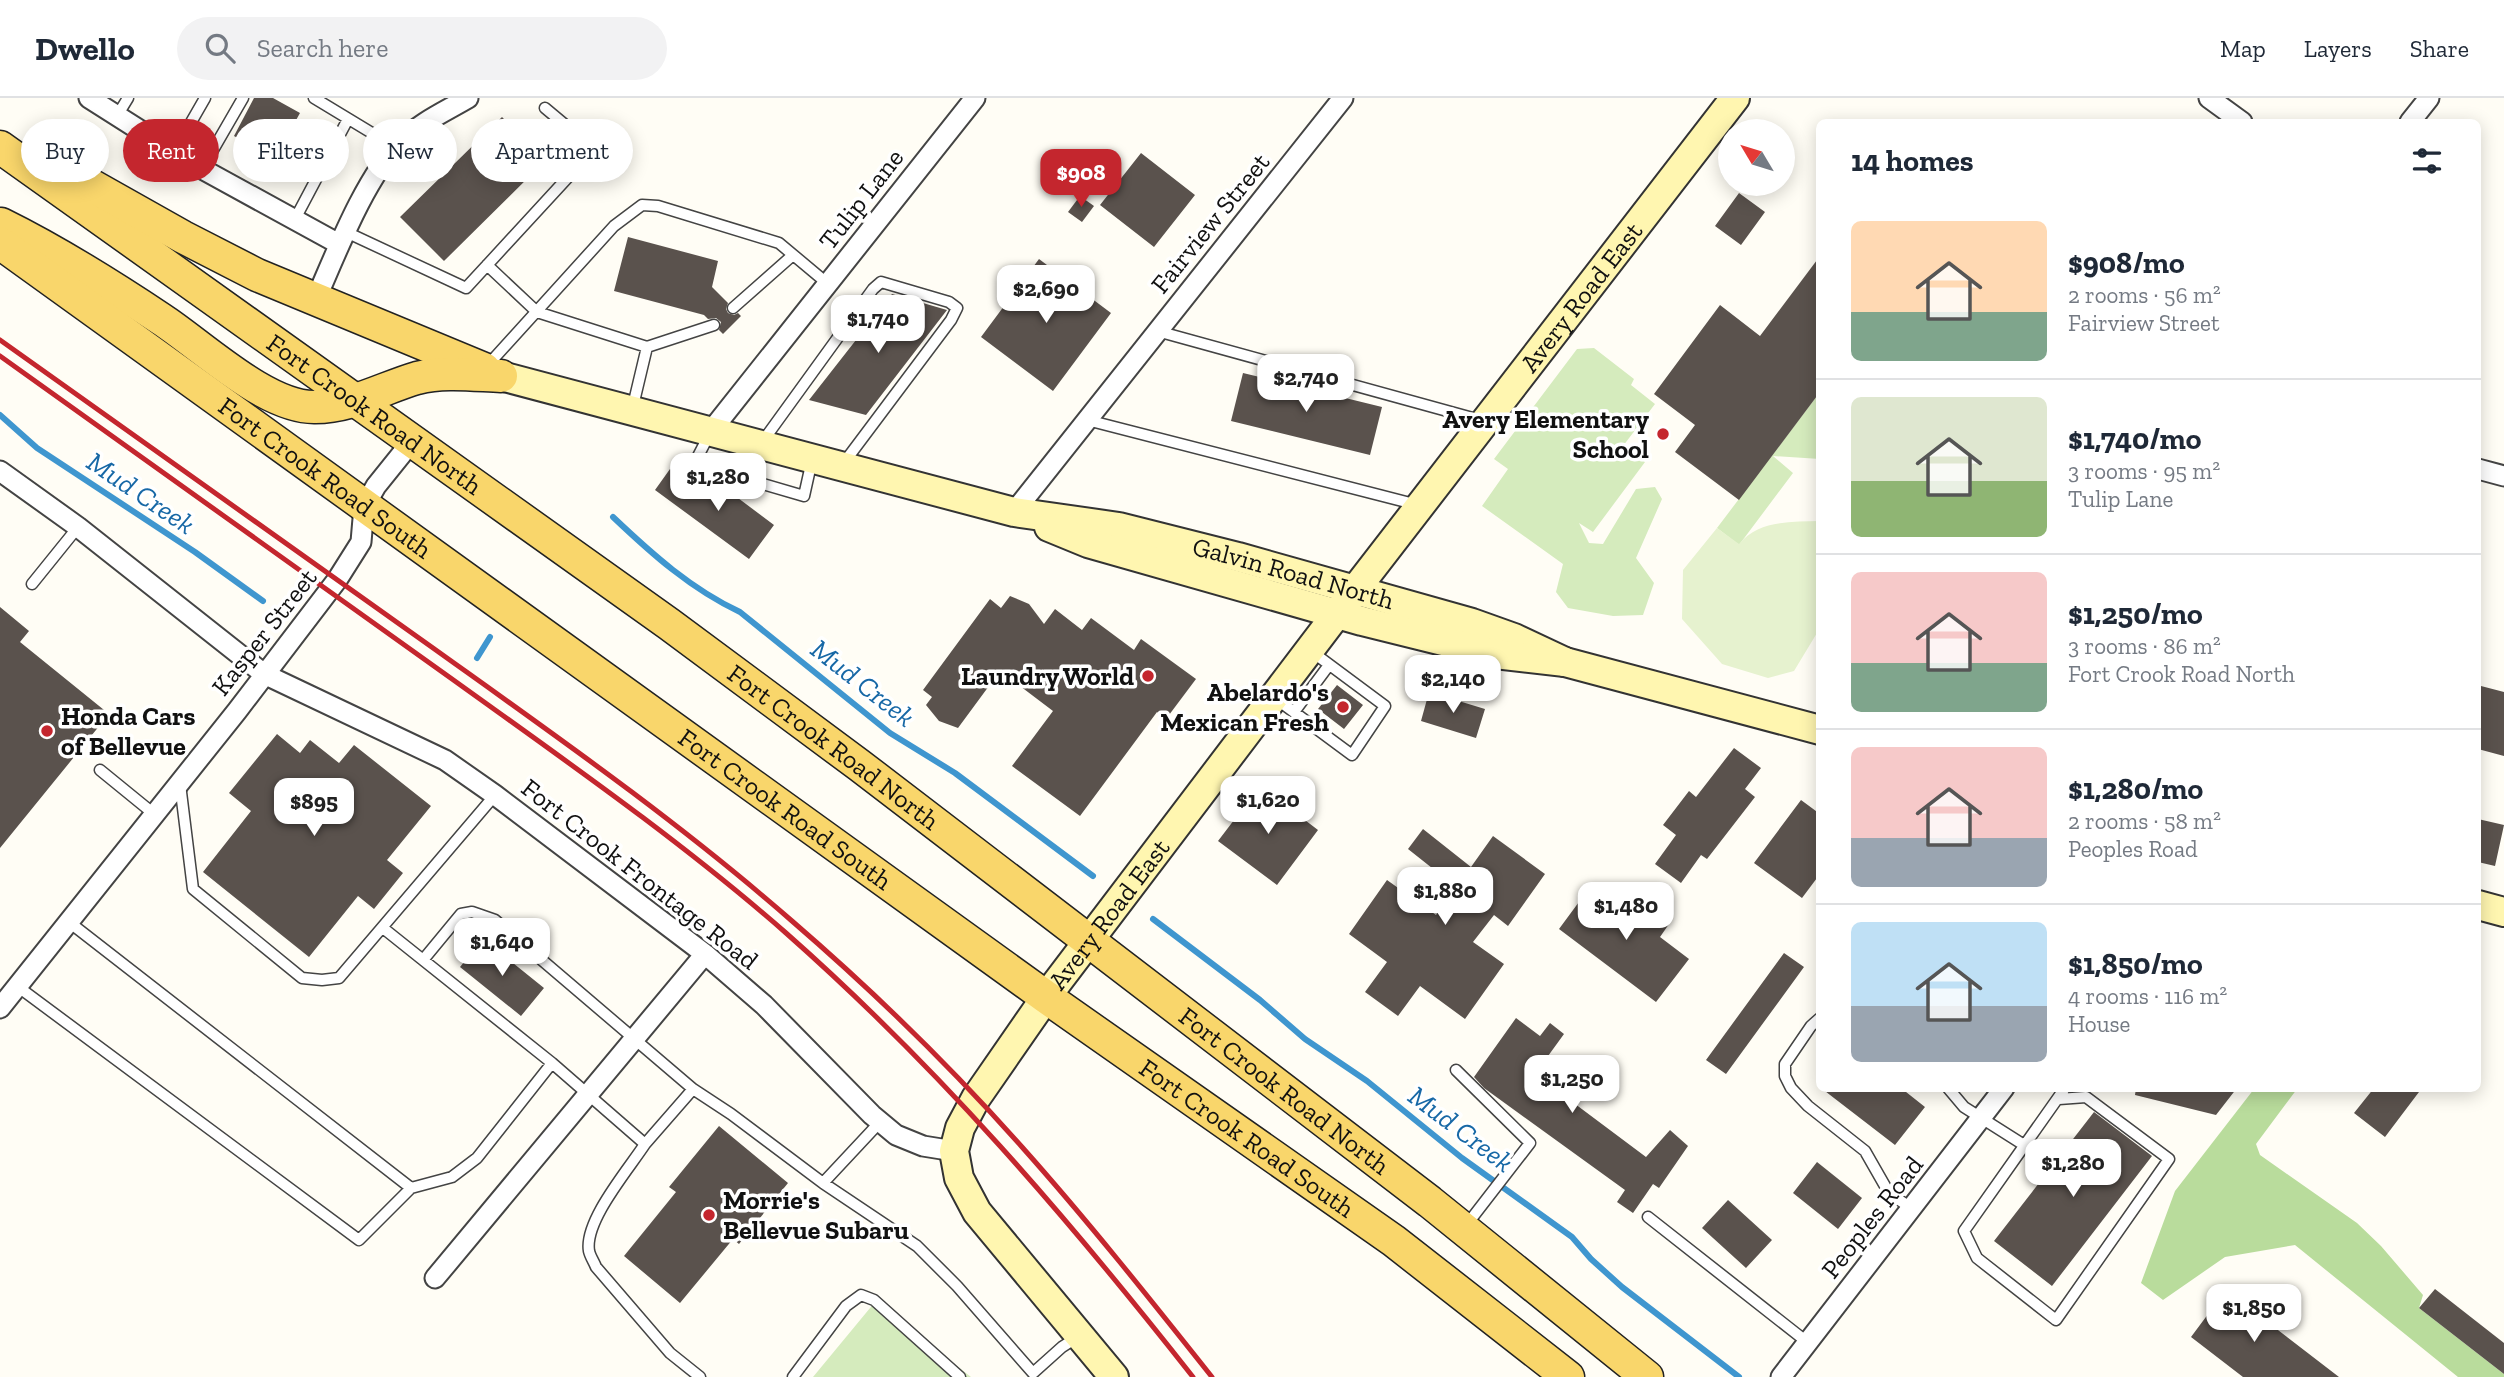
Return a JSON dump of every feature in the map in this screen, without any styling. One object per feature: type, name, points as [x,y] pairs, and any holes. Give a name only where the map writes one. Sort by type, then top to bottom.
[{"type":"main road","name":"Avery Road East","points":[[954,1151],[960,1128],[976,1098],[1046,997],[1284,705],[1319,657],[1337,614],[1735,98]]},
{"type":"main road","points":[[0,135],[257,275],[493,373]]},
{"type":"main road","name":"Fort Crook Road North","points":[[0,147],[669,624],[859,765],[1464,1228],[1647,1377]]},
{"type":"main road","points":[[0,223],[161,319],[253,385],[294,405],[315,407],[356,400],[418,378],[493,373]]},
{"type":"main road","name":"Fort Crook Road South","points":[[0,243],[364,508],[1046,997],[1394,1241],[1568,1377]]},
{"type":"main road","name":"Galvin Road North","points":[[493,373],[1014,512],[1119,527],[1355,590],[1472,623],[1514,638],[1565,662]]},
{"type":"main road","name":"Galvin Road North","points":[[1014,512],[1088,543],[1337,614],[1495,654],[1565,662],[1816,729]]},
{"type":"main road","points":[[2481,906],[2504,912]]},
{"type":"main road","points":[[954,1151],[959,1178],[977,1212],[1115,1377]]},
{"type":"street","points":[[89,98],[123,121]]},
{"type":"street","points":[[431,119],[468,98]]},
{"type":"street","name":"Tulip Lane","points":[[710,431],[975,98]]},
{"type":"street","name":"Fairview Street","points":[[1014,512],[1343,98]]},
{"type":"street","points":[[2209,98],[2238,119]]},
{"type":"street","points":[[2412,119],[2429,98]]},
{"type":"street","points":[[219,179],[294,221],[343,238]]},
{"type":"street","points":[[315,301],[343,238],[372,182]]},
{"type":"street","name":"Kasper Street","points":[[0,1008],[180,782],[353,556],[360,542],[364,508],[376,486],[413,440]]},
{"type":"street","name":"Fort Crook Frontage Road","points":[[0,471],[78,527],[264,674],[445,760],[495,794],[705,954],[764,1005],[896,1135],[923,1146],[954,1151]]},
{"type":"street","points":[[2481,471],[2504,477]]},
{"type":"street","points":[[435,1278],[705,954]]},
{"type":"street","name":"Peoples Road","points":[[1781,1377],[2001,1092]]},
{"type":"lane","points":[[117,117],[128,98]]},
{"type":"lane","points":[[193,119],[205,98]]},
{"type":"lane","points":[[219,140],[243,98]]},
{"type":"lane","points":[[314,98],[348,119]]},
{"type":"lane","points":[[343,238],[466,288],[594,149],[545,108]]},
{"type":"lane","points":[[294,221],[315,182]]},
{"type":"lane","points":[[493,373],[537,312],[614,226],[642,205],[658,206],[779,243],[828,284]]},
{"type":"lane","points":[[733,308],[793,255]]},
{"type":"lane","points":[[487,265],[537,312],[647,347],[714,325]]},
{"type":"lane","points":[[749,480],[760,444],[873,289],[881,282],[949,302],[957,308],[951,320],[841,466]]},
{"type":"lane","points":[[1157,331],[1486,422]]},
{"type":"lane","points":[[632,410],[647,347]]},
{"type":"lane","points":[[1086,420],[1421,505]]},
{"type":"lane","points":[[710,431],[694,464],[804,496],[813,458]]},
{"type":"lane","points":[[32,584],[78,527]]},
{"type":"lane","points":[[1284,705],[1352,755],[1385,706],[1319,657]]},
{"type":"lane","points":[[100,771],[154,814]]},
{"type":"lane","points":[[180,782],[193,889],[302,978],[322,980],[339,978],[495,794]]},
{"type":"lane","points":[[423,960],[461,914],[472,912],[495,920],[693,1089],[823,1183],[917,1246],[957,1286],[1032,1376],[1062,1347],[1080,1336]]},
{"type":"lane","points":[[69,922],[411,1188]]},
{"type":"lane","points":[[383,928],[552,1063],[645,1144]]},
{"type":"lane","points":[[17,986],[359,1240],[411,1188],[452,1177],[477,1158],[552,1063]]},
{"type":"lane","points":[[1816,1022],[1785,1064],[1791,1088],[1808,1106],[1865,1151],[1889,1193],[1911,1208]]},
{"type":"lane","points":[[1457,1070],[1530,1143],[1464,1228]]},
{"type":"lane","points":[[693,1089],[645,1144],[599,1213],[590,1231],[589,1251],[596,1267],[670,1353],[700,1377]]},
{"type":"lane","points":[[1951,1092],[1964,1107],[2024,1145]]},
{"type":"lane","points":[[2059,1099],[2087,1097],[2169,1159],[2056,1320],[1977,1258],[1964,1231],[2063,1092]]},
{"type":"lane","points":[[823,1183],[880,1122]]},
{"type":"lane","points":[[1648,1217],[1807,1342]]},
{"type":"lane","points":[[793,1377],[846,1306],[860,1295],[874,1300],[960,1377]]},
{"type":"green space","points":[[1594,348],[1634,379],[1631,385],[1655,404],[1623,446],[1645,462],[1593,532],[1579,523],[1589,543],[1603,544],[1636,489],[1655,487],[1662,499],[1636,558],[1654,583],[1643,615],[1613,616],[1568,608],[1556,592],[1563,564],[1482,506],[1508,469],[1494,459],[1577,349]]},
{"type":"green space","points":[[1816,397],[1816,459],[1773,456],[1793,473],[1739,545],[1717,528]]},
{"type":"green space","points":[[1816,521],[1816,635],[1794,671],[1768,678],[1722,664],[1682,619],[1683,570],[1717,528],[1739,544],[1756,530],[1786,522]]},
{"type":"green space","points":[[2252,1092],[2295,1092],[2256,1144],[2260,1155],[2357,1223],[2381,1246],[2423,1295],[2419,1308],[2504,1374],[2504,1377],[2458,1377],[2295,1245],[2225,1257],[2163,1300],[2141,1283],[2175,1191]]},
{"type":"green space","points":[[875,1302],[971,1377],[813,1377]]},
{"type":"building","points":[[254,98],[273,98],[300,113],[297,119],[243,119]]},
{"type":"building","points":[[471,147],[471,182],[524,182],[444,261],[400,217],[436,182],[457,182],[457,161]]},
{"type":"building","points":[[1141,153],[1195,195],[1154,247],[1100,205]]},
{"type":"building","points":[[1080,196],[1094,206],[1082,222],[1068,212]]},
{"type":"building","points":[[1737,196],[1743,196],[1765,212],[1741,245],[1715,226]]},
{"type":"building","points":[[628,237],[718,261],[712,287],[728,303],[728,313],[738,313],[741,316],[723,334],[719,330],[721,322],[716,318],[708,319],[704,315],[614,291]]},
{"type":"building","points":[[1039,259],[1111,313],[1053,391],[981,337]]},
{"type":"building","points":[[1816,261],[1816,397],[1739,500],[1675,452],[1695,425],[1654,394],[1720,305],[1760,336]]},
{"type":"building","points":[[892,294],[947,310],[866,415],[809,400]]},
{"type":"building","points":[[1243,373],[1382,407],[1370,455],[1231,421]]},
{"type":"building","points":[[670,469],[687,482],[734,495],[774,525],[749,559],[655,490]]},
{"type":"building","points":[[1010,596],[1029,604],[1044,624],[1055,609],[1082,630],[1091,618],[1134,650],[1141,639],[1196,679],[1166,719],[1157,712],[1080,816],[1012,766],[1053,711],[1000,671],[958,728],[939,721],[926,705],[932,697],[923,690],[990,599],[1001,608]]},
{"type":"building","name":"Honda Cars of Bellevue","points":[[0,607],[29,631],[20,642],[109,714],[0,848]]},
{"type":"building","points":[[1337,685],[1363,705],[1344,729],[1318,709]]},
{"type":"building","points":[[2481,686],[2504,692],[2504,756],[2481,750]]},
{"type":"building","points":[[1429,692],[1485,709],[1476,738],[1421,721]]},
{"type":"building","points":[[277,734],[300,753],[310,740],[339,763],[354,745],[431,806],[387,860],[403,873],[374,909],[358,896],[309,957],[203,872],[251,811],[229,793]]},
{"type":"building","points":[[1734,748],[1761,768],[1745,789],[1755,797],[1707,859],[1701,855],[1681,883],[1655,864],[1676,835],[1663,825],[1689,791],[1696,797]]},
{"type":"building","points":[[1260,786],[1318,830],[1277,885],[1218,841]]},
{"type":"building","points":[[1801,800],[1816,811],[1816,879],[1802,898],[1754,863]]},
{"type":"building","points":[[2481,820],[2504,825],[2495,866],[2481,863]]},
{"type":"building","points":[[1423,829],[1471,867],[1493,836],[1545,874],[1508,926],[1494,915],[1473,942],[1504,964],[1465,1019],[1420,986],[1398,1016],[1365,992],[1387,962],[1349,934],[1387,880],[1436,915],[1456,887],[1408,849]]},
{"type":"building","points":[[1590,887],[1620,910],[1631,896],[1669,924],[1660,937],[1689,959],[1656,1002],[1559,929]]},
{"type":"building","points":[[483,939],[544,988],[521,1016],[460,967]]},
{"type":"building","points":[[1784,953],[1804,967],[1726,1074],[1706,1060]]},
{"type":"building","points":[[1516,1018],[1540,1036],[1550,1023],[1564,1034],[1535,1074],[1646,1157],[1670,1130],[1688,1146],[1659,1188],[1653,1184],[1633,1213],[1617,1202],[1625,1190],[1484,1088],[1474,1077]]},
{"type":"building","points":[[1826,1092],[1906,1092],[1925,1107],[1895,1145]]},
{"type":"building","points":[[2135,1092],[2234,1092],[2216,1115],[2135,1095]]},
{"type":"building","points":[[2371,1092],[2419,1092],[2385,1137],[2354,1113]]},
{"type":"building","points":[[2094,1112],[2152,1156],[2052,1286],[1994,1241]]},
{"type":"building","name":"Morrie's Bellevue Subaru","points":[[719,1126],[788,1183],[739,1244],[733,1239],[680,1303],[624,1256],[676,1192],[669,1187]]},
{"type":"building","points":[[1817,1162],[1862,1198],[1838,1229],[1793,1193]]},
{"type":"building","points":[[1728,1200],[1772,1240],[1746,1268],[1702,1228]]},
{"type":"building","points":[[2435,1289],[2504,1343],[2504,1374],[2419,1308]]},
{"type":"building","points":[[2226,1290],[2339,1377],[2243,1377],[2191,1337]]},
{"type":"waterway","name":"Mud Creek","points":[[0,415],[37,448],[195,552],[263,601]]},
{"type":"waterway","name":"Mud Creek","points":[[613,517],[673,570],[705,593],[740,612],[890,733],[955,773],[1093,876]]},
{"type":"waterway","name":"Mud Creek","points":[[477,658],[490,637]]},
{"type":"waterway","name":"Mud Creek","points":[[1153,919],[1260,1000],[1305,1039],[1367,1081],[1462,1158],[1572,1237],[1591,1259],[1622,1287],[1739,1377]]},
{"type":"railway","points":[[0,340],[571,747],[749,884],[852,974],[968,1088],[1047,1175],[1212,1377]]},
{"type":"railway","points":[[0,356],[580,771],[706,866],[786,933],[897,1037],[1000,1146],[1098,1259],[1193,1377]]},
{"type":"place","name":"Avery Elementary School","points":[[1663,434]]},
{"type":"place","name":"Laundry World","points":[[1148,676]]},
{"type":"place","name":"Abelardo's Mexican Fresh","points":[[1343,707]]},
{"type":"place","name":"Honda Cars of Bellevue","points":[[47,731]]},
{"type":"place","name":"Morrie's Bellevue Subaru","points":[[709,1215]]}]
